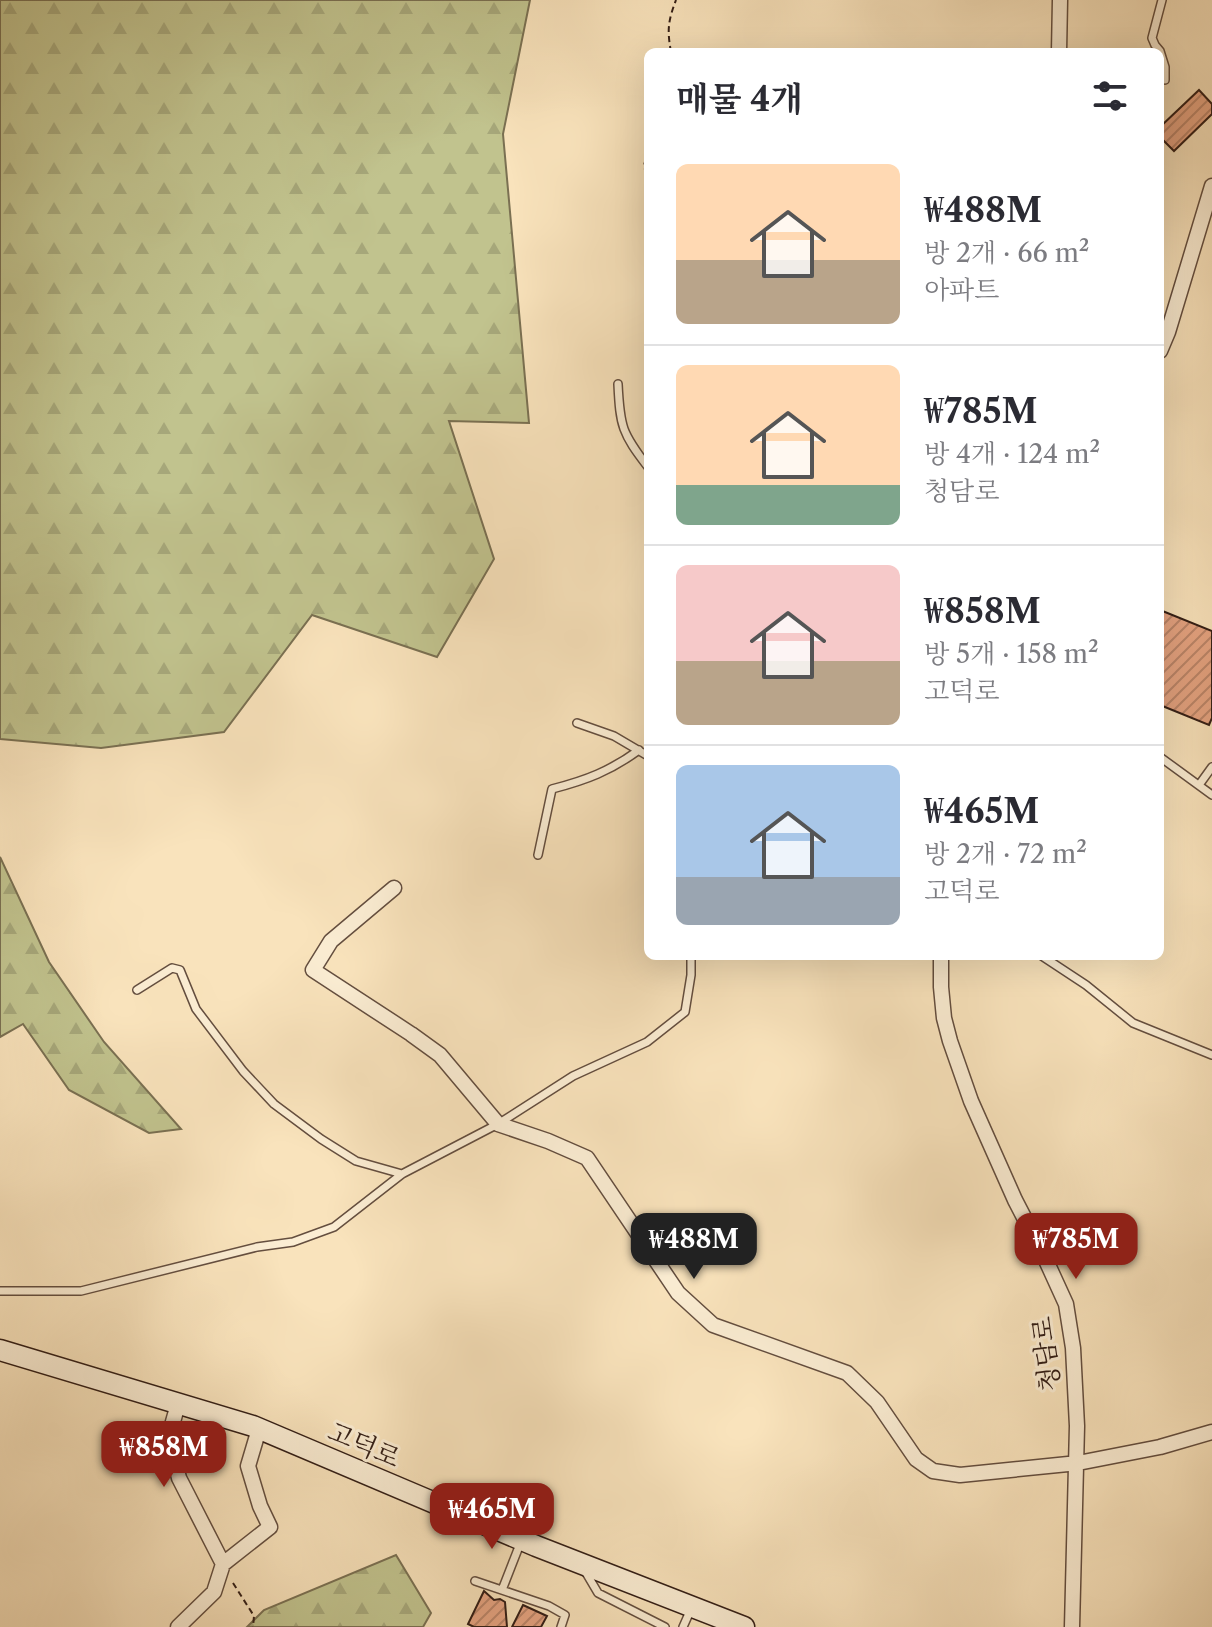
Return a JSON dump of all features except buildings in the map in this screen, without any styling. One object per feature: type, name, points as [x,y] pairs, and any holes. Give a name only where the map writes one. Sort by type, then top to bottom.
[{"type":"main road","name":"고덕로","points":[[0,1350],[259,1429],[522,1540],[744,1627]]},
{"type":"street","points":[[1059,48],[1060,0]]},
{"type":"street","points":[[1164,342],[1212,186]]},
{"type":"street","points":[[394,888],[331,941],[313,970],[440,1055],[498,1124],[587,1158],[678,1293],[713,1325],[847,1373],[877,1402],[916,1459],[933,1471],[960,1475],[1078,1463],[1160,1447],[1212,1432]]},
{"type":"street","name":"청담로","points":[[941,960],[944,1018],[971,1101],[1066,1304],[1073,1348],[1078,1463],[1072,1627]]},
{"type":"street","points":[[178,1404],[169,1436],[179,1478],[223,1564]]},
{"type":"street","points":[[178,1627],[214,1592],[223,1564],[270,1527],[248,1466],[259,1429]]},
{"type":"lane","points":[[1158,48],[1152,38],[1162,0]]},
{"type":"lane","points":[[1164,64],[1165,80]]},
{"type":"lane","points":[[618,384],[620,420],[629,442],[644,462]]},
{"type":"lane","points":[[577,723],[614,736],[644,753]]},
{"type":"lane","points":[[538,855],[552,789],[582,781],[618,765],[639,750]]},
{"type":"lane","points":[[1164,760],[1212,795]]},
{"type":"lane","points":[[1199,785],[1212,767]]},
{"type":"lane","points":[[0,1291],[81,1291],[257,1247],[293,1242],[334,1227],[402,1174],[498,1124],[573,1076],[647,1042],[685,1012],[691,960]]},
{"type":"lane","points":[[1048,960],[1086,985],[1133,1023],[1212,1055]]},
{"type":"lane","points":[[137,990],[172,968],[180,970],[196,1009],[243,1071],[274,1104],[356,1161],[402,1174]]},
{"type":"lane","points":[[502,1590],[522,1540]]},
{"type":"lane","points":[[580,1563],[598,1593],[665,1627]]},
{"type":"lane","points":[[475,1581],[549,1606],[565,1615],[561,1627]]},
{"type":"lane","points":[[683,1627],[691,1607]]},
{"type":"path","points":[[670,48],[669,20],[676,0]]},
{"type":"path","points":[[223,1564],[254,1616],[253,1627]]},
{"type":"green space","points":[[0,0],[530,0],[503,134],[529,423],[449,421],[494,559],[437,657],[312,615],[224,732],[101,748],[0,739]]},
{"type":"green space","points":[[0,857],[49,962],[104,1042],[181,1129],[149,1133],[69,1090],[23,1024],[0,1037]]},
{"type":"green space","points":[[396,1555],[431,1613],[423,1627],[247,1627],[264,1610]]}]
